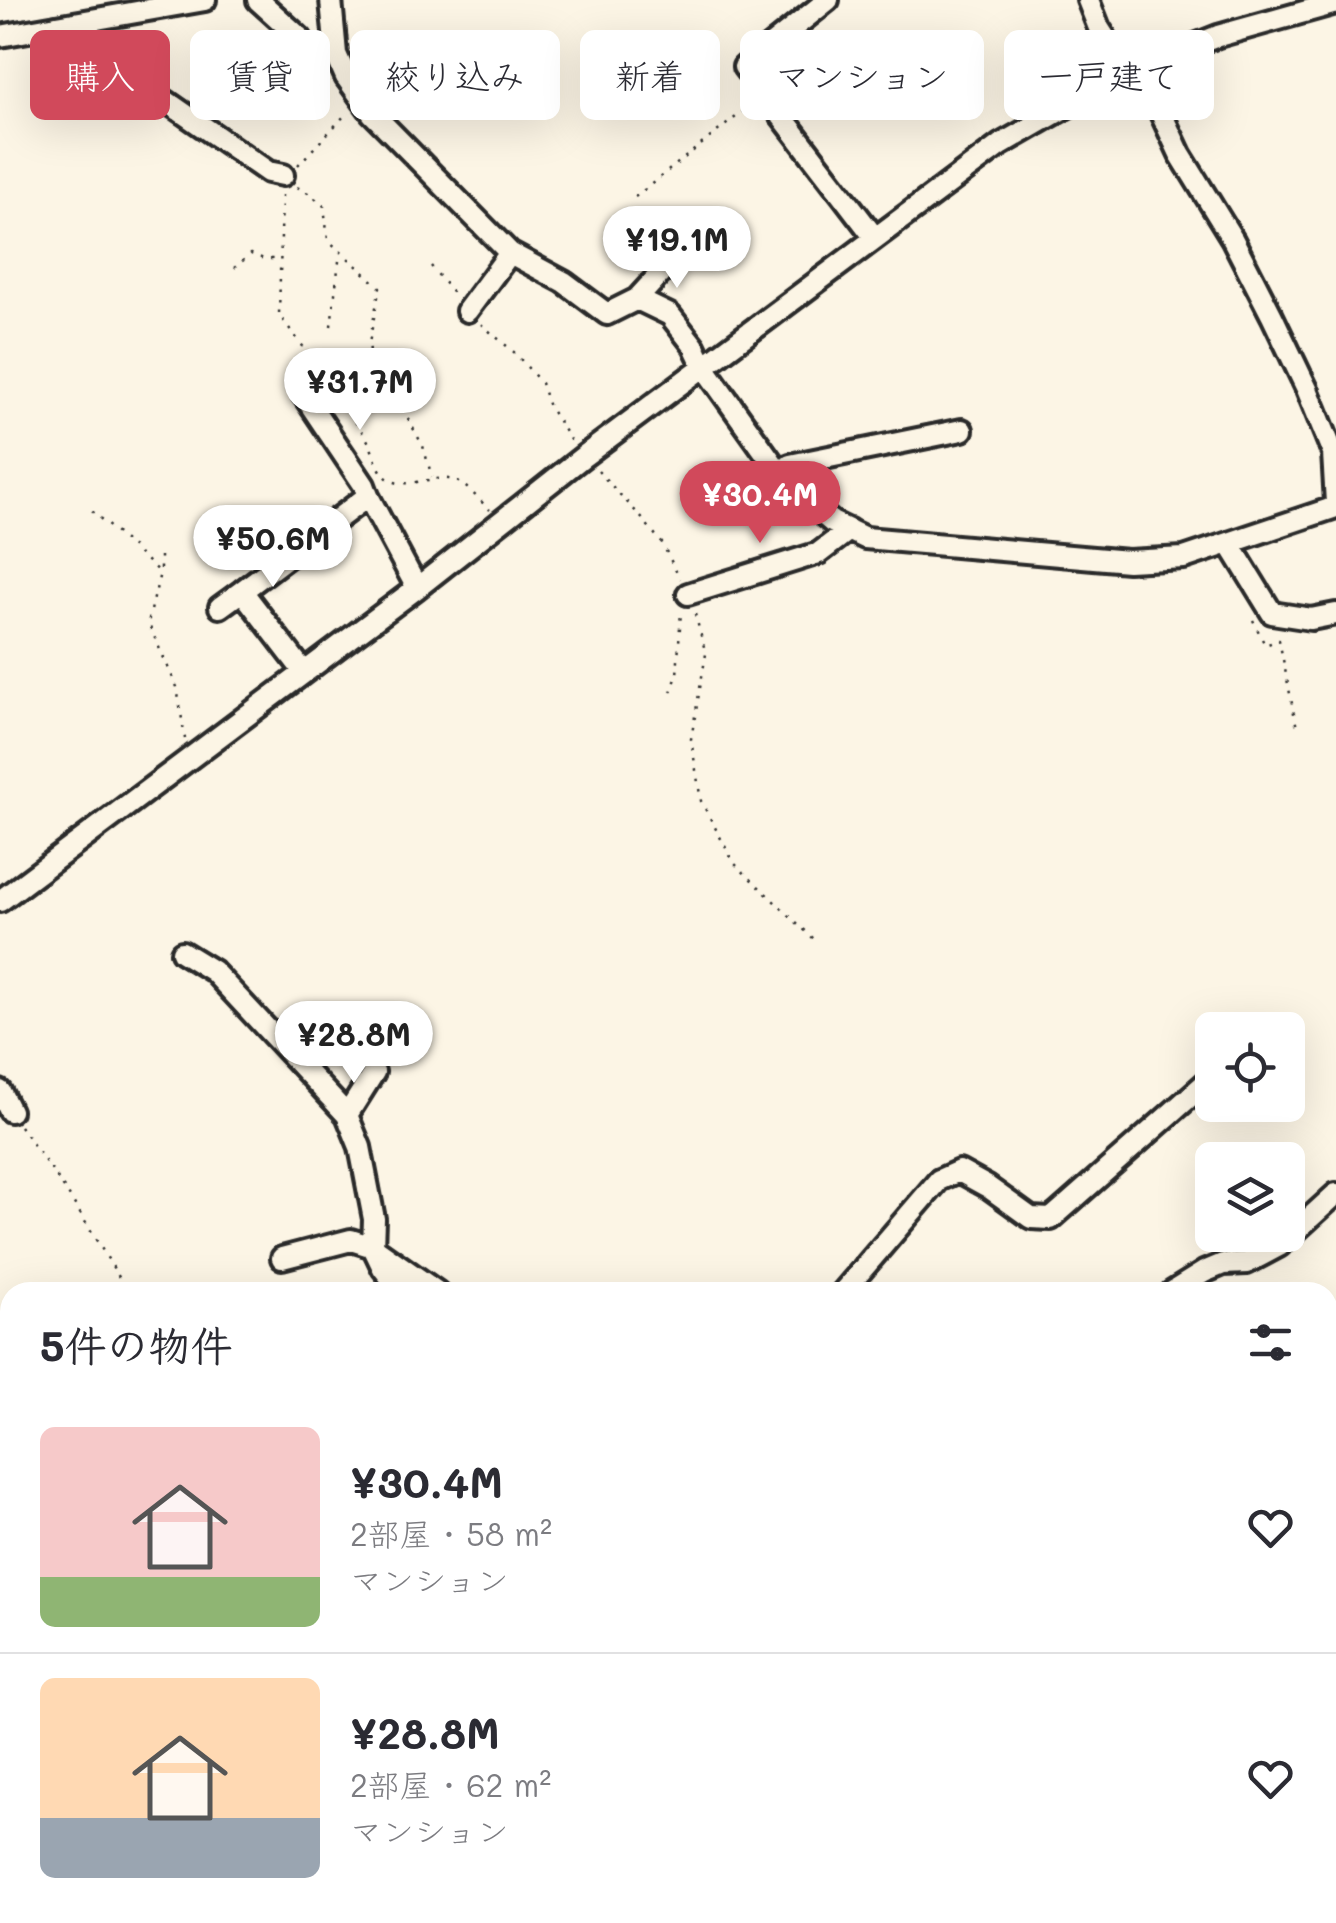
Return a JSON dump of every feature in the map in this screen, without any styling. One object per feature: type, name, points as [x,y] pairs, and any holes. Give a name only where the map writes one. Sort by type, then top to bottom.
[{"type":"street","points":[[0,36],[205,0]]},
{"type":"street","points":[[258,0],[291,30]]},
{"type":"street","points":[[331,0],[336,54],[346,78],[372,112],[510,253],[564,282],[607,314],[637,299],[680,252]]},
{"type":"street","points":[[790,30],[828,0]]},
{"type":"street","points":[[1088,0],[1100,30]]},
{"type":"street","points":[[1214,38],[1336,3]]},
{"type":"street","points":[[56,26],[268,172],[282,175]]},
{"type":"street","points":[[785,120],[875,238]]},
{"type":"street","points":[[0,901],[875,238],[1000,145],[1043,120]]},
{"type":"street","points":[[637,299],[670,314],[789,486],[832,522],[865,538],[1128,560],[1184,558],[1336,505],[1333,453],[1308,388],[1233,240],[1180,154],[1165,120]]},
{"type":"street","points":[[467,311],[510,253]]},
{"type":"street","points":[[303,394],[364,484],[417,588]]},
{"type":"street","points":[[781,474],[790,465],[962,430]]},
{"type":"street","points":[[220,608],[368,496]]},
{"type":"street","points":[[688,594],[819,554],[849,530]]},
{"type":"street","points":[[1229,543],[1272,613],[1311,619],[1336,614]]},
{"type":"street","points":[[242,592],[304,672]]},
{"type":"street","points":[[182,952],[212,971],[346,1115],[360,1147],[374,1219],[373,1247],[394,1282]]},
{"type":"street","points":[[344,1024],[362,1043],[374,1072],[346,1115]]},
{"type":"street","points":[[0,1091],[10,1111]]},
{"type":"street","points":[[851,1282],[939,1180],[959,1171],[1031,1218],[1052,1219],[1195,1092]]},
{"type":"street","points":[[1188,1282],[1224,1264],[1247,1263],[1279,1246],[1336,1194]]},
{"type":"street","points":[[282,1258],[351,1240],[373,1247],[423,1282]]},
{"type":"path","points":[[282,175],[298,166],[348,111]]},
{"type":"path","points":[[635,197],[740,114]]},
{"type":"path","points":[[282,175],[324,206],[328,240],[380,287],[369,343],[372,376],[403,410],[423,446],[432,479]]},
{"type":"path","points":[[282,175],[280,315],[344,401],[350,418],[389,479],[400,483],[456,480],[502,520]]},
{"type":"path","points":[[331,326],[340,251]]},
{"type":"path","points":[[234,268],[252,254],[264,260],[281,258]]},
{"type":"path","points":[[431,266],[467,311],[515,354],[541,384],[549,407],[569,439],[662,543],[688,594],[706,654],[691,739],[701,802],[734,863],[815,940]]},
{"type":"path","points":[[92,511],[160,574]]},
{"type":"path","points":[[160,556],[160,574],[148,622],[177,688],[186,760]]},
{"type":"path","points":[[671,692],[677,676],[682,608],[688,594]]},
{"type":"path","points":[[1250,612],[1265,645],[1279,640],[1296,728]]},
{"type":"path","points":[[10,1111],[67,1192],[122,1282]]}]
